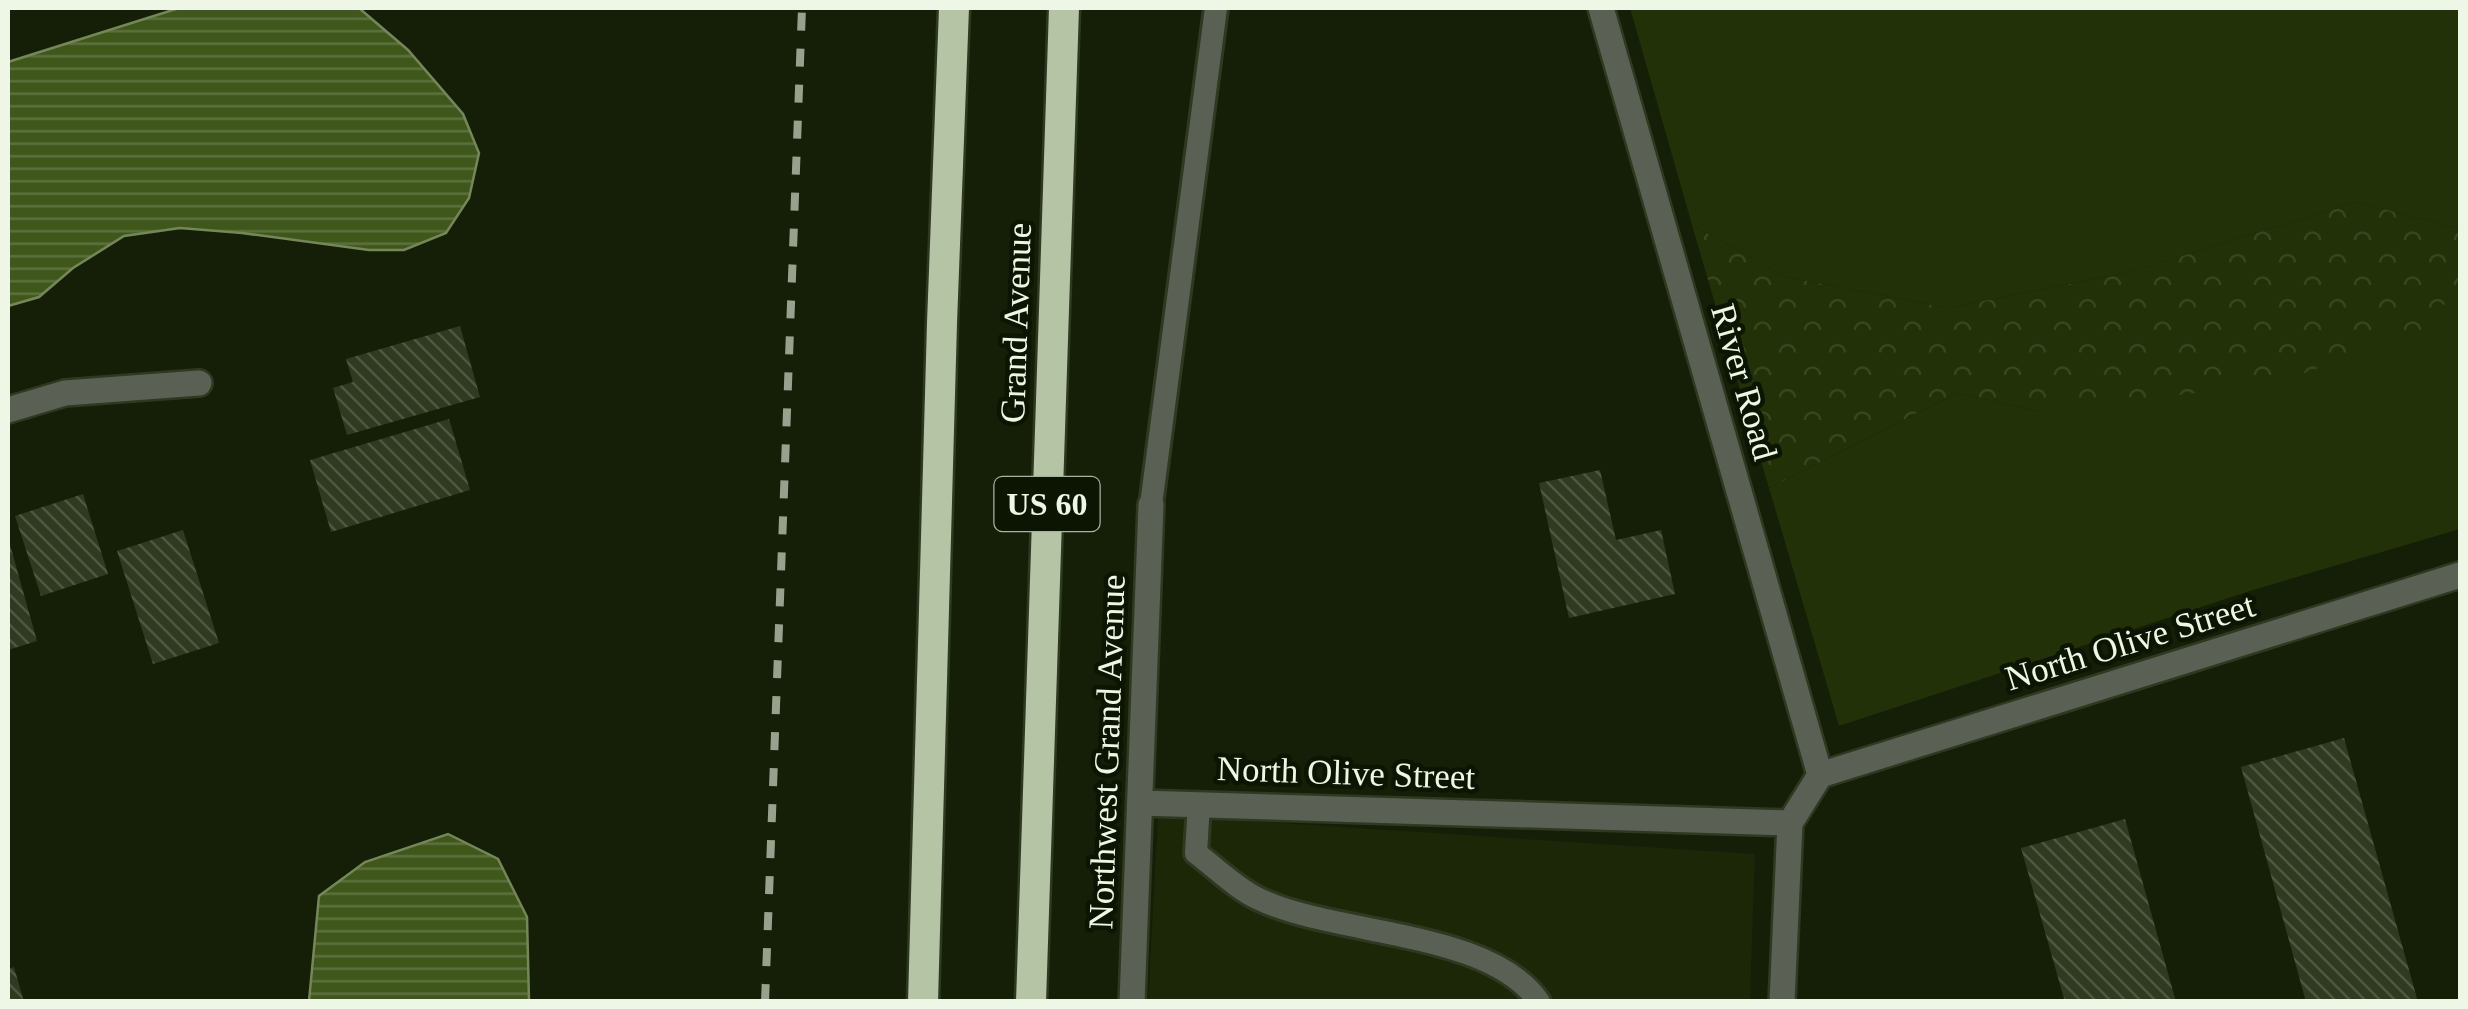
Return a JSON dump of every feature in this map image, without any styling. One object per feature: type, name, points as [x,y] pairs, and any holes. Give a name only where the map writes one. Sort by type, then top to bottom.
[{"type":"highway","points":[[923,1002],[954,8]]},
{"type":"highway","name":"Grand Avenue","points":[[1031,1002],[1064,8]]},
{"type":"street","name":"River Road","points":[[1601,8],[1820,775]]},
{"type":"street","points":[[8,410],[65,393],[200,384]]},
{"type":"street","name":"Northwest Grand Avenue","points":[[1132,1002],[1151,505]]},
{"type":"street","name":"North Olive Street","points":[[1820,775],[2460,575]]},
{"type":"street","points":[[1782,1002],[1790,823],[1820,775]]},
{"type":"street","name":"North Olive Street","points":[[1140,803],[1790,823]]},
{"type":"lane","points":[[1151,505],[1216,8]]},
{"type":"lane","points":[[1199,804],[1196,854],[1258,899],[1344,925],[1471,953],[1504,970],[1539,1002]]},
{"type":"shaded area","points":[[179,8],[359,8],[408,50],[463,114],[479,153],[469,198],[446,233],[404,250],[369,250],[180,228],[124,236],[73,268],[39,297],[8,306],[8,62]]},
{"type":"shaded area","points":[[1158,815],[1755,854],[1750,1001],[1148,1002]]},
{"type":"shaded area","points":[[448,834],[498,859],[527,917],[529,1001],[309,1001],[319,896],[365,862]]},
{"type":"green space","points":[[1630,8],[2460,8],[2460,229],[2357,202],[2130,272],[1948,308],[1786,277],[1692,225]]},
{"type":"green space","points":[[2357,202],[2460,229],[2460,281],[2430,326],[2275,384],[2038,411],[1957,393],[1769,488],[1692,225],[1786,277],[1948,308],[2130,272]]},
{"type":"green space","points":[[2460,281],[2460,529],[2253,590],[1839,726],[1769,488],[1957,393],[2038,411],[2430,326]]},
{"type":"building","points":[[460,326],[480,397],[347,435],[333,388],[353,382],[346,359]]},
{"type":"building","points":[[449,419],[470,490],[331,532],[310,460]]},
{"type":"building","points":[[1600,470],[1616,540],[1661,530],[1675,594],[1569,618],[1539,483]]},
{"type":"building","points":[[83,494],[108,574],[41,596],[15,516]]},
{"type":"building","points":[[183,530],[219,643],[153,664],[117,551]]},
{"type":"building","points":[[8,541],[37,641],[8,650]]},
{"type":"building","points":[[2344,738],[2418,1002],[2306,1002],[2241,767]]},
{"type":"building","points":[[2125,819],[2176,1002],[2065,1002],[2021,848]]},
{"type":"building","points":[[14,967],[24,1002],[8,1002],[8,969]]},
{"type":"railway","points":[[765,1002],[802,8]]}]
